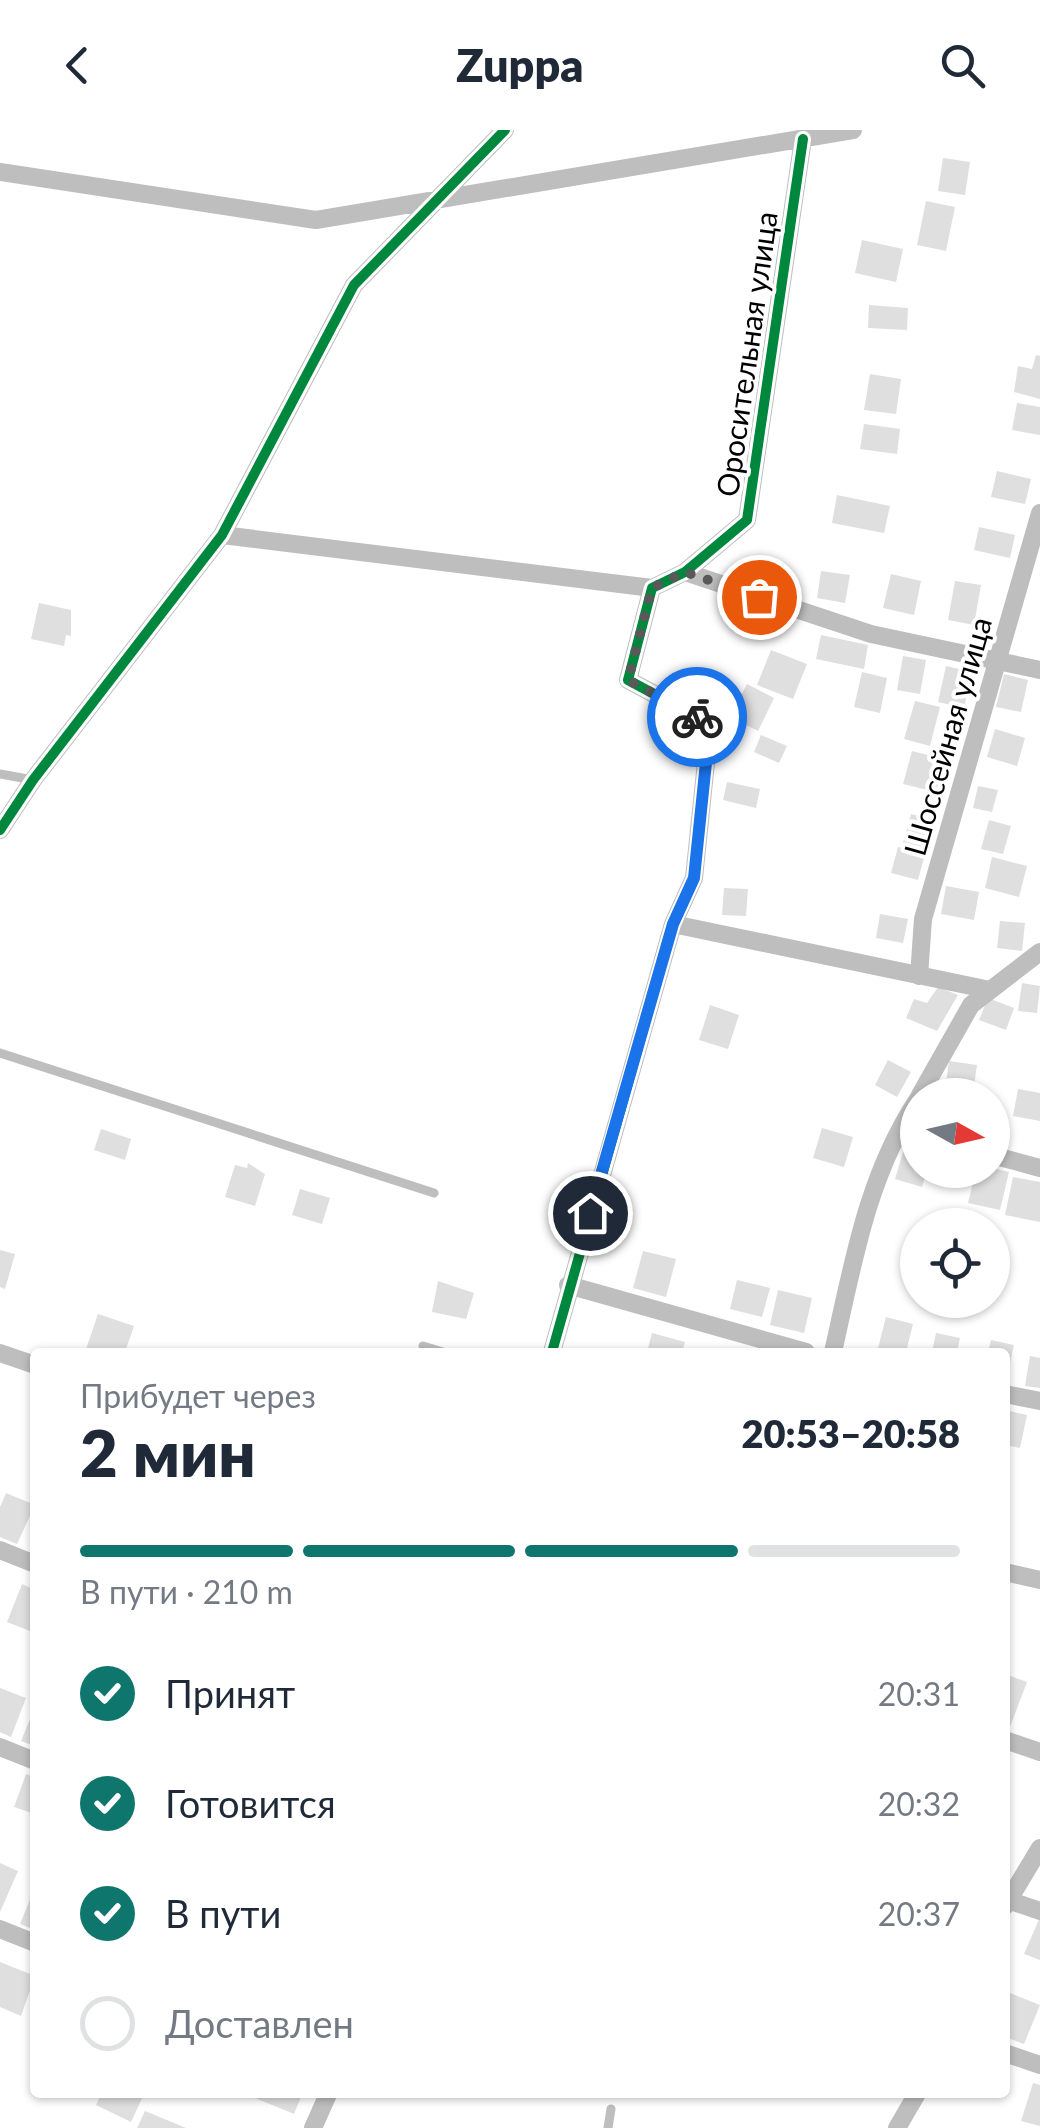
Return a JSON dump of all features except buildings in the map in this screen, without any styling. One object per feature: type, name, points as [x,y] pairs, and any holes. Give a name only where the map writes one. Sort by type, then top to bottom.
[{"type":"street","points":[[0,830],[32,780],[222,535],[354,285],[505,130]]},
{"type":"street","points":[[0,172],[316,220],[854,130]]},
{"type":"street","name":"Оросительная улица","points":[[652,588],[685,572],[747,520],[803,139]]},
{"type":"street","name":"Шоссейная улица","points":[[920,976],[923,919],[1040,513]]},
{"type":"street","points":[[222,535],[404,554],[652,588],[628,680],[710,724],[694,878],[673,924],[553,1348]]},
{"type":"street","points":[[685,572],[871,634],[1040,670]]},
{"type":"street","points":[[673,924],[990,990]]},
{"type":"street","points":[[930,1078],[971,1005],[1040,952]]},
{"type":"street","points":[[834,1348],[870,1194],[900,1126]]},
{"type":"street","points":[[1010,1160],[1040,1168]]},
{"type":"street","points":[[568,1285],[792,1348]]},
{"type":"street","points":[[0,1352],[30,1363]]},
{"type":"street","points":[[1010,1395],[1040,1401]]},
{"type":"street","points":[[0,1550],[30,1562]]},
{"type":"street","points":[[1010,1573],[1040,1580]]},
{"type":"street","points":[[1010,1742],[1040,1752]]},
{"type":"street","points":[[0,1747],[30,1759]]},
{"type":"street","points":[[1010,1897],[1040,1848]]},
{"type":"street","points":[[1010,1904],[1040,1911]]},
{"type":"street","points":[[0,1929],[30,1941]]},
{"type":"street","points":[[1010,2054],[1040,2065]]},
{"type":"street","points":[[313,2128],[327,2098]]},
{"type":"street","points":[[898,2128],[915,2098]]},
{"type":"lane","points":[[0,774],[32,780]]},
{"type":"lane","points":[[0,1053],[434,1193]]},
{"type":"lane","points":[[423,1346],[430,1348]]},
{"type":"lane","points":[[608,2128],[611,2110]]},
{"type":"cycle path","points":[[0,830],[33,780],[222,535],[354,285],[505,130]]},
{"type":"cycle path","points":[[553,1348],[673,924],[694,878],[710,724],[628,680],[652,588],[685,572],[747,520],[803,139]]},
{"type":"way so far","points":[[697,717],[628,680],[652,588],[685,572],[759,597]]},
{"type":"route","points":[[590,1213],[673,924],[694,878],[710,724],[697,717]]}]
